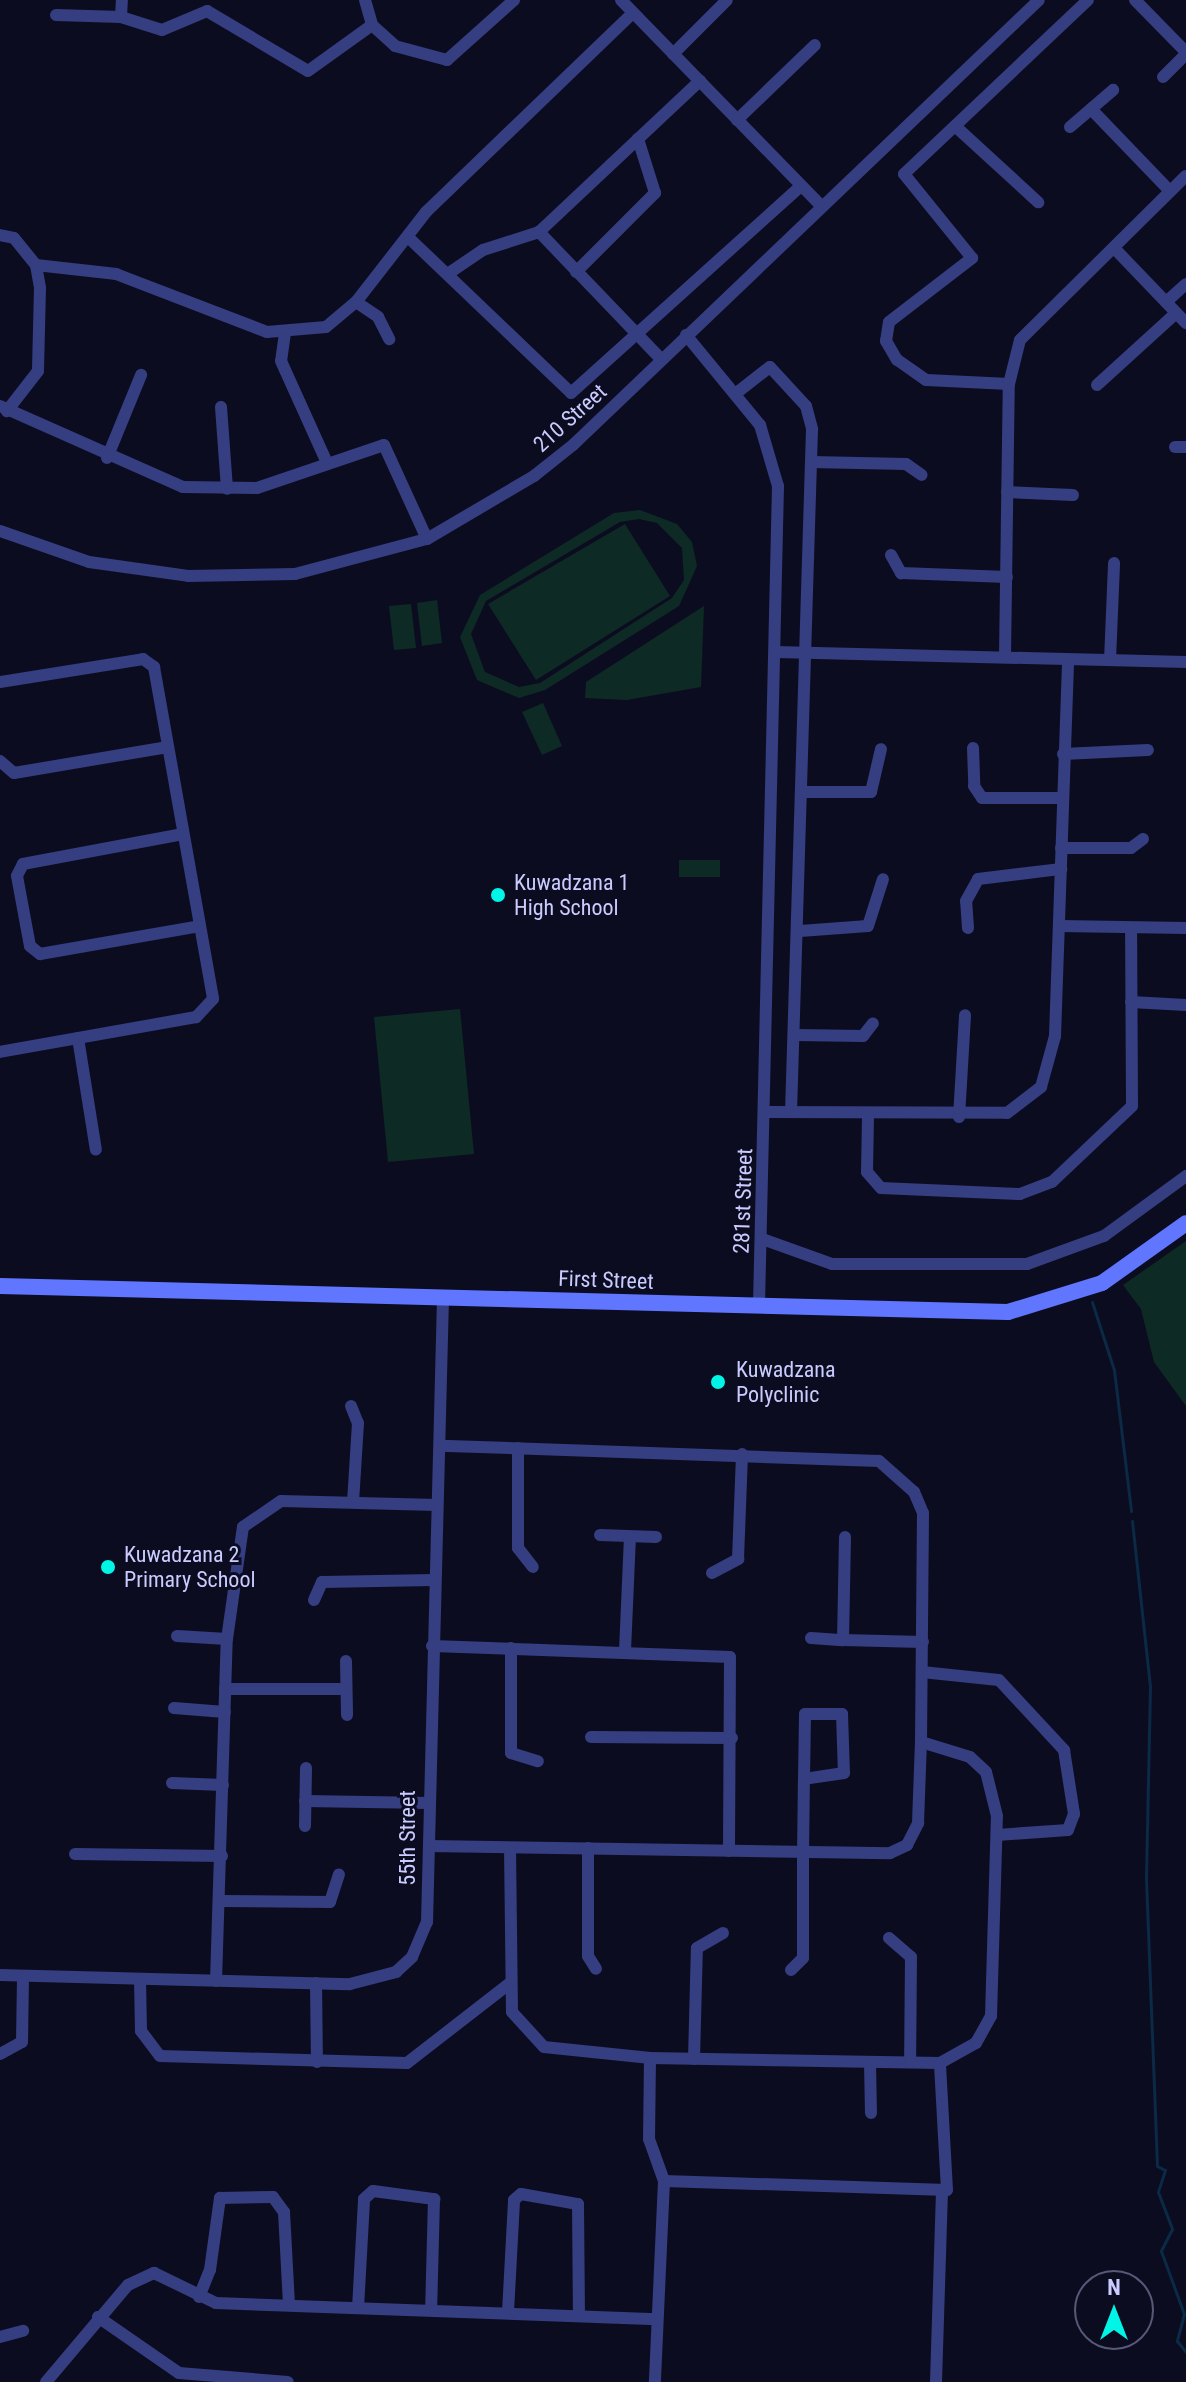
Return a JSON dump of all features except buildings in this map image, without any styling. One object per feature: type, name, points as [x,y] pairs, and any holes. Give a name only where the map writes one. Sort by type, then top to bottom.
[{"type":"street","points":[[121,17],[122,0]]},
{"type":"street","points":[[365,0],[372,25],[395,46],[447,60],[514,0]]},
{"type":"street","points":[[621,0],[821,206]]},
{"type":"street","points":[[673,54],[727,0]]},
{"type":"street","name":"210 Street","points":[[0,531],[89,562],[188,576],[295,574],[427,539],[534,476],[1039,0]]},
{"type":"street","points":[[1009,384],[926,380],[897,360],[886,341],[889,322],[972,258],[904,174],[1088,0]]},
{"type":"street","points":[[1135,0],[1186,53],[1163,77]]},
{"type":"street","points":[[56,15],[121,17],[170,30],[207,11],[308,71],[372,25]]},
{"type":"street","points":[[36,265],[116,274],[229,322],[285,333],[326,327],[356,302],[409,238],[426,212],[633,13]]},
{"type":"street","points":[[737,120],[815,45]]},
{"type":"street","points":[[449,273],[483,250],[539,232],[700,81]]},
{"type":"street","points":[[1070,127],[1113,90]]},
{"type":"street","points":[[1091,109],[1170,191]]},
{"type":"street","points":[[955,126],[1038,202]]},
{"type":"street","points":[[576,272],[655,193],[638,139]]},
{"type":"street","points":[[1005,656],[1009,384],[1032,324],[1115,249],[1186,176]]},
{"type":"street","points":[[409,238],[571,393],[801,186]]},
{"type":"street","points":[[539,232],[635,337],[660,358]]},
{"type":"street","points":[[0,235],[14,238],[36,265],[38,371],[3,408],[107,458],[183,487],[257,488],[375,446],[392,451],[427,539]]},
{"type":"street","points":[[1115,249],[1186,323]]},
{"type":"street","points":[[1166,302],[1186,284]]},
{"type":"street","points":[[356,302],[378,317],[389,339]]},
{"type":"street","points":[[1097,385],[1176,313]]},
{"type":"street","points":[[285,333],[281,361],[327,463]]},
{"type":"street","name":"281st Street","points":[[686,335],[739,391],[771,451],[778,486],[768,1096],[759,1307]]},
{"type":"street","points":[[739,391],[770,367],[806,406],[811,462],[800,931],[791,1112]]},
{"type":"street","points":[[107,458],[141,375]]},
{"type":"street","points":[[221,407],[227,489]]},
{"type":"street","points":[[811,462],[906,464],[922,475]]},
{"type":"street","points":[[1007,492],[1073,495]]},
{"type":"street","points":[[891,555],[901,573],[1007,577]]},
{"type":"street","points":[[1110,660],[1114,563]]},
{"type":"street","points":[[776,652],[1186,662]]},
{"type":"street","points":[[767,1112],[959,1117],[1007,1113],[1041,1087],[1055,1036],[1068,660]]},
{"type":"street","points":[[0,682],[150,661],[213,999],[206,1012],[0,1052]]},
{"type":"street","points":[[0,761],[14,773],[168,747]]},
{"type":"street","points":[[973,748],[974,786],[982,798],[1062,798]]},
{"type":"street","points":[[802,792],[871,792],[881,749]]},
{"type":"street","points":[[1063,754],[1148,750]]},
{"type":"street","points":[[183,834],[23,864],[17,876],[30,946],[40,954],[200,926]]},
{"type":"street","points":[[1061,848],[1131,848],[1143,839]]},
{"type":"street","points":[[968,928],[966,901],[978,879],[1061,869]]},
{"type":"street","points":[[800,931],[868,926],[883,879]]},
{"type":"street","points":[[1060,926],[1186,928]]},
{"type":"street","points":[[868,1115],[867,1172],[881,1188],[1038,1189],[1132,1106],[1131,928]]},
{"type":"street","points":[[1131,1002],[1186,1005]]},
{"type":"street","points":[[959,1117],[965,1015]]},
{"type":"street","points":[[796,1035],[863,1036],[873,1023]]},
{"type":"street","points":[[78,1038],[96,1150]]},
{"type":"street","points":[[762,1239],[832,1264],[1027,1264],[1104,1236],[1186,1176]]},
{"type":"street","name":"First Street","points":[[0,1286],[759,1307],[1030,1310],[1102,1283],[1186,1223]]},
{"type":"street","name":"55th Street","points":[[0,1975],[316,1983],[377,1980],[412,1957],[427,1922],[443,1297]]},
{"type":"street","points":[[351,1406],[358,1423],[353,1502]]},
{"type":"street","points":[[429,1846],[729,1851],[803,1856],[890,1853],[907,1845],[918,1823],[921,1742],[923,1513],[906,1482],[867,1458],[440,1446]]},
{"type":"street","points":[[518,1448],[518,1548],[533,1567]]},
{"type":"street","points":[[712,1573],[738,1559],[742,1454]]},
{"type":"street","points":[[216,1981],[227,1639],[247,1521],[281,1501],[437,1505]]},
{"type":"street","points":[[600,1535],[656,1537]]},
{"type":"street","points":[[625,1651],[630,1537]]},
{"type":"street","points":[[843,1640],[845,1537]]},
{"type":"street","points":[[314,1600],[322,1582],[434,1580]]},
{"type":"street","points":[[177,1636],[227,1639]]},
{"type":"street","points":[[811,1638],[923,1642]]},
{"type":"street","points":[[432,1646],[730,1657],[732,1738],[729,1851]]},
{"type":"street","points":[[511,1648],[511,1753],[538,1761]]},
{"type":"street","points":[[346,1661],[342,1689],[347,1715]]},
{"type":"street","points":[[922,1672],[999,1680],[1064,1750],[1074,1814],[1068,1830],[997,1835]]},
{"type":"street","points":[[225,1689],[342,1689]]},
{"type":"street","points":[[174,1708],[225,1712]]},
{"type":"street","points":[[791,1970],[803,1958],[803,1856],[804,1779],[805,1714],[842,1714],[844,1773],[804,1779]]},
{"type":"street","points":[[591,1737],[732,1738]]},
{"type":"street","points":[[510,1848],[510,1983],[518,2024],[544,2047],[650,2058],[940,2063],[976,2043],[991,2016],[997,1835],[986,1772],[954,1748],[921,1742]]},
{"type":"street","points":[[305,1826],[306,1768]]},
{"type":"street","points":[[172,1783],[223,1785]]},
{"type":"street","points":[[305,1801],[428,1803]]},
{"type":"street","points":[[588,1848],[588,1956],[596,1969]]},
{"type":"street","points":[[75,1854],[222,1856]]},
{"type":"street","points":[[220,1901],[330,1902],[339,1874]]},
{"type":"street","points":[[694,2059],[697,1948],[723,1933]]},
{"type":"street","points":[[889,1938],[911,1957],[910,2062]]},
{"type":"street","points":[[0,2054],[22,2042],[23,1976]]},
{"type":"street","points":[[140,1979],[141,2031],[160,2056],[407,2063],[510,1983]]},
{"type":"street","points":[[316,1983],[317,2062]]},
{"type":"street","points":[[650,2058],[649,2139],[664,2181],[655,2382]]},
{"type":"street","points":[[870,2062],[871,2113]]},
{"type":"street","points":[[664,2181],[942,2192],[947,2188],[940,2063]]},
{"type":"street","points":[[358,2308],[364,2199],[373,2191],[434,2199],[431,2310]]},
{"type":"street","points":[[936,2382],[942,2192]]},
{"type":"street","points":[[508,2312],[514,2200],[521,2194],[578,2204],[579,2316]]},
{"type":"street","points":[[199,2297],[210,2270],[220,2198],[273,2197],[284,2212],[289,2305]]},
{"type":"street","points":[[64,2382],[49,2378],[128,2285],[154,2273],[199,2297],[289,2305],[657,2319]]},
{"type":"street","points":[[98,2317],[179,2373],[288,2382]]},
{"type":"street","points":[[0,2337],[23,2331]]},
{"type":"green space","points":[[640,510],[677,524],[692,542],[697,566],[679,606],[545,690],[519,698],[477,680],[460,637],[480,595],[614,513]],"holes":[[[639,519],[657,523],[682,548],[684,580],[672,598],[540,683],[519,687],[485,672],[471,634],[486,601],[620,522]]]},
{"type":"green space","points":[[625,524],[670,596],[536,680],[488,604]]},
{"type":"green space","points":[[437,600],[442,643],[422,646],[417,603]]},
{"type":"green space","points":[[411,604],[416,648],[394,650],[389,606]]},
{"type":"green space","points":[[704,606],[701,687],[627,700],[585,698],[586,682]]},
{"type":"green space","points":[[543,703],[562,746],[542,755],[522,712]]},
{"type":"green space","points":[[679,860],[720,860],[720,877],[679,877]]},
{"type":"green space","points":[[460,1009],[474,1154],[388,1162],[374,1017]]},
{"type":"green space","points":[[1186,1241],[1186,1406],[1154,1362],[1141,1309],[1123,1285]]},
{"type":"waterway","points":[[1092,1302],[1114,1370],[1131,1511]]},
{"type":"waterway","points":[[1132,1521],[1150,1686],[1146,1879],[1157,2166],[1165,2170],[1158,2192],[1172,2229],[1161,2251],[1184,2314],[1177,2341],[1186,2352]]},
{"type":"place","name":"Kuwadzana 1 High School","points":[[498,895]]},
{"type":"place","name":"Kuwadzana Polyclinic","points":[[718,1382]]},
{"type":"place","name":"Kuwadzana 2 Primary School","points":[[108,1567]]}]
